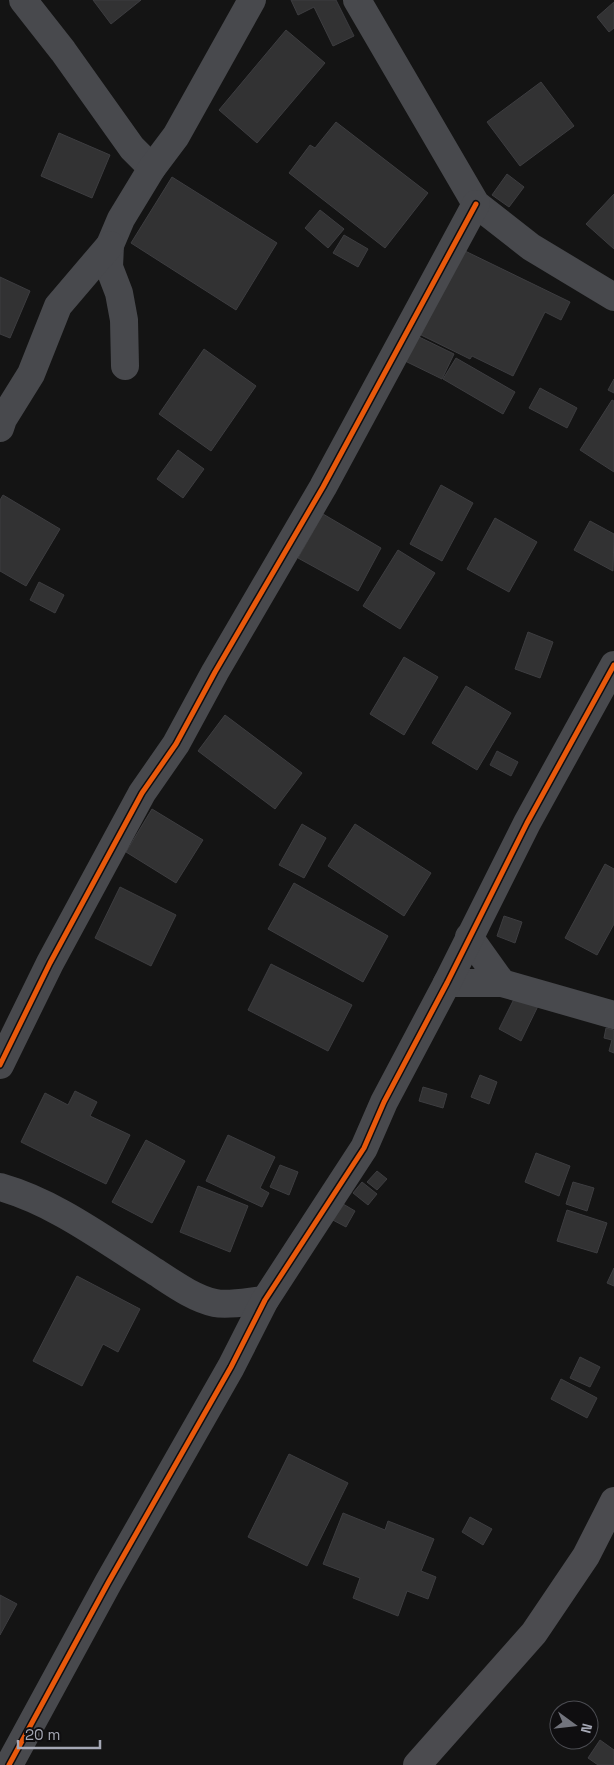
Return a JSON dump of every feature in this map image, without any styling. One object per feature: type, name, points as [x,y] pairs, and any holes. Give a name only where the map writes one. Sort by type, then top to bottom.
[{"type":"main road","points":[[417,1765],[534,1633],[586,1556],[614,1502]]},
{"type":"street","points":[[23,0],[132,148],[152,168]]},
{"type":"street","points":[[0,428],[3,419],[30,374],[58,306],[110,245],[121,219],[152,168],[176,136],[252,0]]},
{"type":"street","points":[[357,0],[476,204],[531,247],[614,297]]},
{"type":"street","points":[[0,1065],[50,964],[142,793],[176,744],[215,672],[323,487],[476,204]]},
{"type":"street","points":[[110,245],[109,267],[119,293],[124,320],[125,366]]},
{"type":"street","points":[[9,1765],[108,1583],[231,1367],[265,1300],[364,1148],[384,1102],[528,823],[614,665]]},
{"type":"street","points":[[470,937],[502,982]]},
{"type":"street","points":[[447,983],[502,982],[614,1015]]},
{"type":"street","points":[[0,1187],[48,1206],[85,1226],[196,1296],[216,1303],[265,1300]]},
{"type":"building","points":[[93,0],[141,0],[111,24]]},
{"type":"building","points":[[291,0],[336,0],[354,36],[333,46],[314,7],[298,15]]},
{"type":"building","points":[[614,2],[614,28],[609,32],[597,17]]},
{"type":"building","points":[[286,30],[325,63],[257,143],[219,110]]},
{"type":"building","points":[[541,82],[574,126],[520,166],[487,122]]},
{"type":"building","points":[[336,122],[428,193],[385,248],[289,173],[310,145],[315,148]]},
{"type":"building","points":[[59,133],[110,155],[92,198],[41,176]]},
{"type":"building","points":[[507,174],[524,187],[509,207],[492,195]]},
{"type":"building","points":[[172,177],[277,243],[236,310],[131,243]]},
{"type":"building","points":[[614,194],[614,249],[586,224]]},
{"type":"building","points":[[320,210],[344,229],[328,248],[305,228]]},
{"type":"building","points":[[344,235],[368,249],[358,267],[333,253]]},
{"type":"building","points":[[463,250],[570,302],[561,320],[545,312],[513,376],[472,356],[470,359],[421,335]]},
{"type":"building","points":[[0,277],[30,291],[10,338],[0,334]]},
{"type":"building","points":[[415,335],[454,354],[442,379],[403,360]]},
{"type":"building","points":[[204,349],[256,386],[211,451],[159,414]]},
{"type":"building","points":[[456,358],[515,392],[503,414],[443,379]]},
{"type":"building","points":[[614,379],[614,393],[608,390]]},
{"type":"building","points":[[540,388],[577,408],[567,428],[529,408]]},
{"type":"building","points":[[612,400],[614,401],[614,472],[580,450]]},
{"type":"building","points":[[178,450],[204,469],[183,498],[157,479]]},
{"type":"building","points":[[441,485],[473,503],[442,561],[410,544]]},
{"type":"building","points":[[3,495],[60,529],[26,586],[0,571],[0,500]]},
{"type":"building","points":[[323,514],[381,548],[358,591],[298,558]]},
{"type":"building","points":[[495,518],[537,542],[509,592],[467,569]]},
{"type":"building","points":[[590,521],[614,534],[613,571],[574,550]]},
{"type":"building","points":[[398,550],[435,573],[400,629],[363,606]]},
{"type":"building","points":[[39,582],[64,595],[55,613],[30,600]]},
{"type":"building","points":[[528,632],[553,642],[540,678],[515,669]]},
{"type":"building","points":[[404,657],[438,677],[404,735],[370,714]]},
{"type":"building","points":[[466,686],[511,713],[477,770],[432,743]]},
{"type":"building","points":[[225,715],[302,773],[275,809],[198,751]]},
{"type":"building","points":[[497,751],[518,762],[511,776],[490,765]]},
{"type":"building","points":[[152,809],[203,840],[176,883],[126,852]]},
{"type":"building","points":[[302,824],[326,838],[304,878],[279,865]]},
{"type":"building","points":[[355,824],[431,873],[404,916],[328,866]]},
{"type":"building","points":[[605,864],[614,869],[614,924],[597,955],[565,938]]},
{"type":"building","points":[[294,883],[388,936],[363,982],[268,929]]},
{"type":"building","points":[[120,887],[176,915],[151,966],[95,938]]},
{"type":"building","points":[[504,916],[522,922],[515,943],[497,936]]},
{"type":"building","points":[[271,964],[352,1005],[328,1051],[248,1010]]},
{"type":"building","points":[[517,993],[539,1004],[521,1041],[499,1029]]},
{"type":"building","points":[[606,1028],[614,1030],[614,1053],[609,1051],[612,1040],[604,1038]]},
{"type":"building","points":[[480,1075],[497,1082],[489,1104],[471,1097]]},
{"type":"building","points":[[423,1087],[447,1094],[443,1108],[419,1101]]},
{"type":"building","points":[[75,1091],[97,1102],[90,1116],[130,1135],[106,1184],[21,1142],[45,1093],[68,1105]]},
{"type":"building","points":[[228,1135],[275,1157],[260,1188],[269,1193],[262,1207],[206,1181]]},
{"type":"building","points":[[146,1140],[185,1161],[152,1223],[112,1202]]},
{"type":"building","points":[[536,1153],[570,1166],[559,1196],[525,1182]]},
{"type":"building","points":[[280,1165],[298,1172],[289,1195],[270,1187]]},
{"type":"building","points":[[377,1171],[387,1179],[377,1190],[367,1182]]},
{"type":"building","points":[[362,1182],[377,1194],[368,1205],[353,1193]]},
{"type":"building","points":[[573,1182],[594,1188],[587,1211],[566,1204]]},
{"type":"building","points":[[198,1186],[248,1206],[230,1252],[180,1232]]},
{"type":"building","points":[[338,1201],[355,1211],[346,1227],[329,1218]]},
{"type":"building","points":[[567,1210],[607,1223],[597,1253],[557,1241]]},
{"type":"building","points":[[614,1268],[614,1286],[607,1283]]},
{"type":"building","points":[[77,1276],[140,1309],[118,1352],[103,1344],[82,1386],[33,1361]]},
{"type":"building","points":[[580,1357],[600,1367],[590,1387],[570,1378]]},
{"type":"building","points":[[561,1379],[597,1398],[587,1418],[551,1399]]},
{"type":"building","points":[[289,1454],[348,1483],[307,1566],[248,1537]]},
{"type":"building","points":[[343,1513],[385,1530],[388,1521],[434,1539],[421,1571],[436,1577],[428,1599],[407,1591],[398,1616],[353,1598],[360,1578],[323,1564]]},
{"type":"building","points":[[470,1517],[492,1529],[483,1545],[462,1532]]},
{"type":"building","points":[[0,1595],[17,1604],[0,1635]]},
{"type":"building","points":[[600,1740],[614,1750],[614,1765],[598,1765],[588,1758],[593,1750],[599,1750]]},
{"type":"cycle path","points":[[0,1065],[50,963],[142,793],[176,744],[215,672],[323,487],[476,204]]},
{"type":"cycle path","points":[[9,1765],[108,1583],[231,1367],[265,1300],[364,1148],[384,1102],[447,983],[527,823],[614,665]]}]
